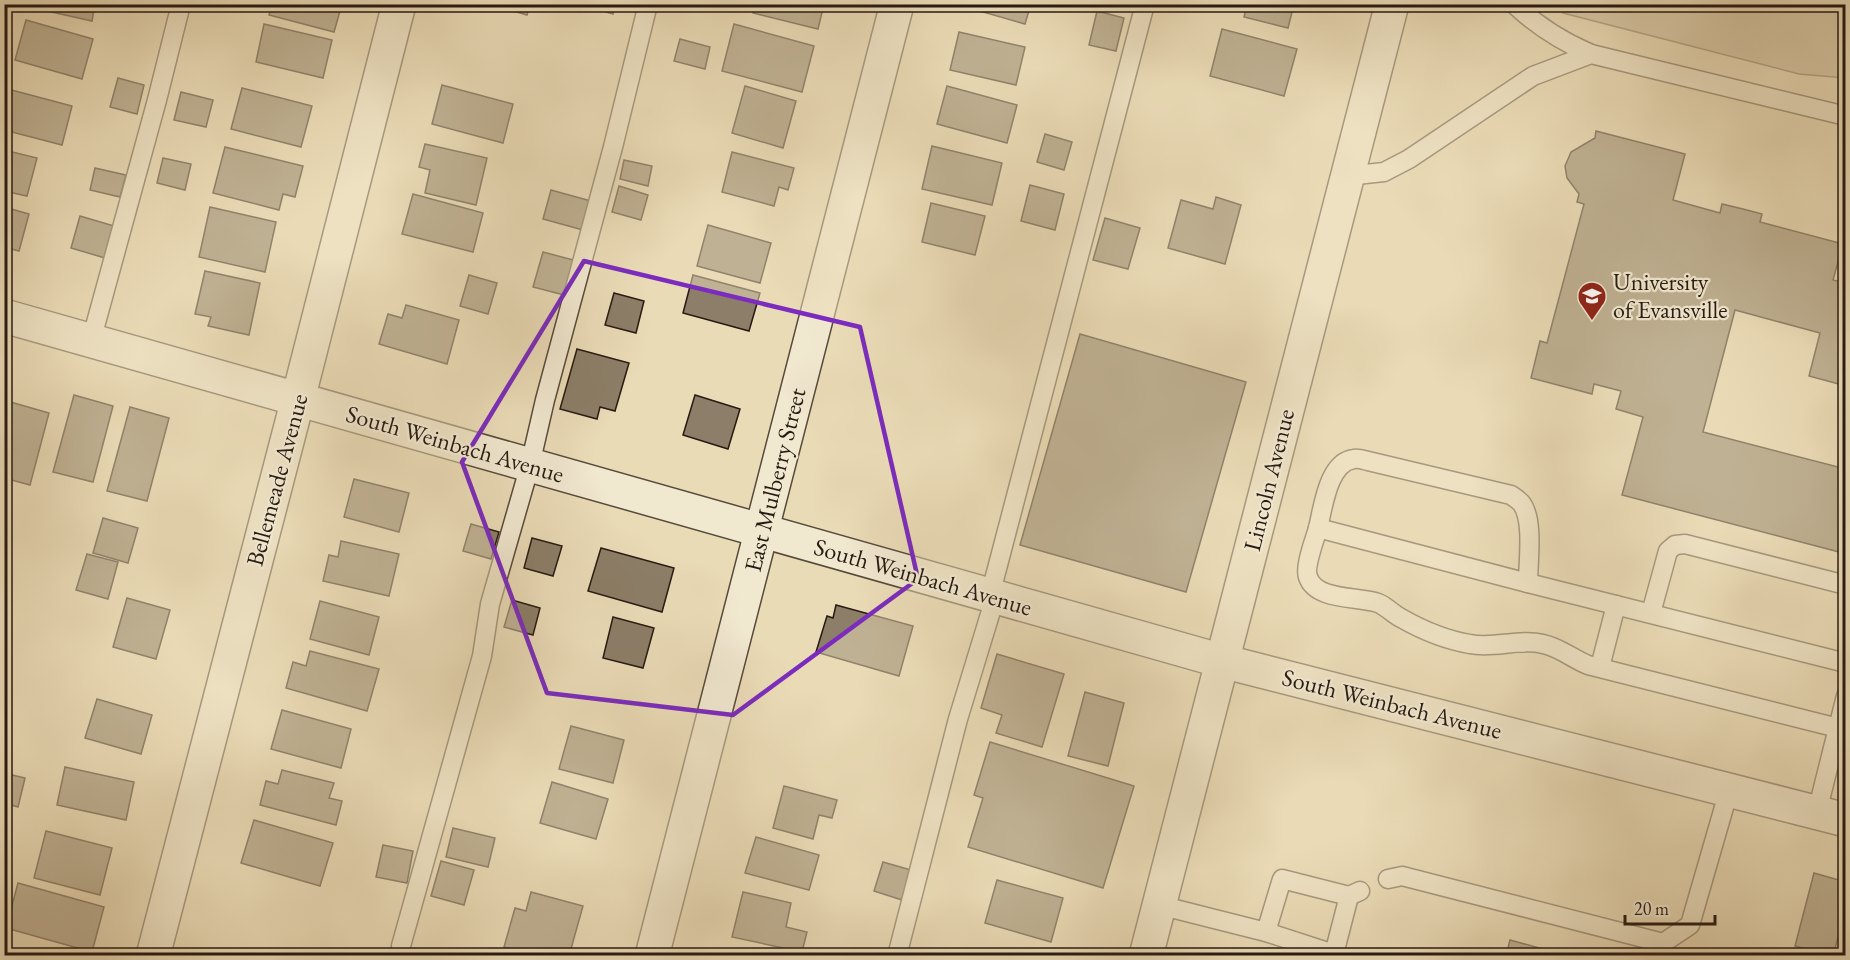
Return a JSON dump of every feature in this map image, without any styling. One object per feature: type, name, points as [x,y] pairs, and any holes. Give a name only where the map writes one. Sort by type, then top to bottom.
[{"type":"street","name":"Bellemeade Avenue","points":[[153,956],[399,4]]},
{"type":"street","name":"East Mulberry Street","points":[[652,956],[897,4]]},
{"type":"street","name":"Lincoln Avenue","points":[[1146,956],[1392,4]]},
{"type":"street","name":"South Weinbach Avenue","points":[[4,316],[1222,661],[1831,816]]},
{"type":"lane","points":[[91,341],[181,4]]},
{"type":"lane","points":[[401,946],[482,656],[490,604],[530,465],[648,4]]},
{"type":"lane","points":[[897,956],[958,719],[995,598],[993,584],[1144,4]]},
{"type":"lane","points":[[1514,4],[1565,43],[1591,54],[1845,116]]},
{"type":"lane","points":[[1347,176],[1384,172],[1409,159],[1533,76],[1591,54]]},
{"type":"lane","points":[[1528,583],[1529,529],[1526,512],[1521,502],[1511,495],[1368,460],[1354,459],[1342,463],[1333,473],[1308,563],[1307,576],[1315,588],[1329,594],[1378,603],[1400,618],[1425,630],[1470,645],[1496,646],[1534,642],[1545,644],[1576,660],[1600,667],[1838,728]]},
{"type":"lane","points":[[1318,528],[1845,663]]},
{"type":"lane","points":[[1651,614],[1668,551],[1675,545],[1685,544],[1845,585]]},
{"type":"lane","points":[[1600,667],[1616,605]]},
{"type":"lane","points":[[1831,816],[1838,728],[1845,696]]},
{"type":"lane","points":[[1388,879],[1402,876],[1663,943],[1690,925],[1729,790]]},
{"type":"lane","points":[[1159,905],[1266,932],[1334,954],[1355,894],[1282,879],[1266,932]]},
{"type":"highlighted area","points":[[584,261],[860,327],[918,579],[733,715],[547,693],[462,462]]},
{"type":"shaded area","points":[[1557,5],[1845,5],[1845,78],[1799,74],[1563,13]]},
{"type":"building","points":[[39,4],[95,4],[92,21],[38,9]]},
{"type":"building","points":[[272,4],[342,4],[334,32],[269,15]]},
{"type":"building","points":[[490,4],[530,4],[527,15]]},
{"type":"building","points":[[580,4],[615,4],[613,14]]},
{"type":"building","points":[[755,4],[824,4],[818,29],[753,13]]},
{"type":"building","points":[[977,4],[1031,4],[1025,24],[976,10]]},
{"type":"building","points":[[1247,4],[1294,4],[1288,28],[1244,17]]},
{"type":"building","points":[[1097,11],[1124,18],[1116,51],[1089,45]]},
{"type":"building","points":[[26,20],[93,39],[82,79],[15,60]]},
{"type":"building","points":[[264,24],[332,40],[323,78],[256,62]]},
{"type":"building","points":[[734,24],[814,46],[802,92],[722,71]]},
{"type":"building","points":[[1222,29],[1297,49],[1284,96],[1210,76]]},
{"type":"building","points":[[959,32],[1025,47],[1016,85],[950,70]]},
{"type":"building","points":[[680,39],[710,47],[705,69],[674,61]]},
{"type":"building","points":[[118,78],[144,85],[137,114],[110,107]]},
{"type":"building","points":[[442,85],[513,104],[503,143],[432,124]]},
{"type":"building","points":[[745,86],[796,101],[783,148],[732,133]]},
{"type":"building","points":[[947,86],[1017,105],[1007,143],[937,124]]},
{"type":"building","points":[[4,88],[72,106],[62,145],[4,130]]},
{"type":"building","points":[[242,88],[312,106],[301,147],[231,129]]},
{"type":"building","points":[[181,92],[213,100],[206,127],[174,120]]},
{"type":"building","points":[[1596,131],[1685,154],[1673,200],[1720,213],[1722,204],[1743,209],[1762,214],[1760,222],[1843,244],[1833,280],[1846,283],[1846,386],[1809,376],[1820,333],[1735,310],[1703,432],[1846,469],[1846,544],[1843,553],[1622,495],[1643,417],[1616,409],[1621,391],[1594,384],[1592,394],[1531,378],[1540,341],[1547,343],[1584,204],[1577,202],[1579,194],[1567,178],[1565,166],[1571,152],[1595,138]]},
{"type":"building","points":[[1045,134],[1072,142],[1064,170],[1037,162]]},
{"type":"building","points":[[425,144],[487,158],[476,205],[425,193],[430,170],[419,167]]},
{"type":"building","points":[[932,146],[1002,163],[992,205],[922,189]]},
{"type":"building","points":[[225,147],[303,166],[295,197],[283,194],[279,210],[213,193]]},
{"type":"building","points":[[4,150],[37,158],[27,196],[4,191]]},
{"type":"building","points":[[732,152],[794,168],[788,190],[779,187],[774,206],[722,192]]},
{"type":"building","points":[[163,158],[191,164],[185,190],[157,183]]},
{"type":"building","points":[[624,160],[652,166],[648,186],[620,179]]},
{"type":"building","points":[[95,168],[126,175],[120,197],[90,190]]},
{"type":"building","points":[[1030,185],[1064,194],[1055,230],[1021,221]]},
{"type":"building","points":[[619,186],[648,195],[641,220],[612,212]]},
{"type":"building","points":[[551,190],[591,201],[583,230],[543,219]]},
{"type":"building","points":[[413,194],[483,213],[473,252],[402,234]]},
{"type":"building","points":[[1216,197],[1241,205],[1225,264],[1168,248],[1181,200],[1213,209]]},
{"type":"building","points":[[931,203],[985,216],[975,255],[922,242]]},
{"type":"building","points":[[4,207],[29,214],[19,251],[4,247]]},
{"type":"building","points":[[210,207],[276,222],[265,272],[199,257]]},
{"type":"building","points":[[80,216],[114,226],[105,258],[71,248]]},
{"type":"building","points":[[1105,218],[1140,228],[1128,269],[1093,260]]},
{"type":"building","points":[[708,225],[771,243],[760,283],[697,266]]},
{"type":"building","points":[[543,252],[577,261],[568,296],[533,287]]},
{"type":"building","points":[[205,271],[260,283],[249,335],[208,326],[211,317],[195,314]]},
{"type":"building","points":[[469,275],[497,283],[488,314],[460,306]]},
{"type":"building","points":[[693,275],[760,293],[749,331],[683,313]]},
{"type":"building","points":[[614,293],[644,301],[636,333],[605,325]]},
{"type":"building","points":[[406,305],[459,320],[447,364],[379,344],[388,314],[402,318]]},
{"type":"building","points":[[1080,334],[1246,382],[1186,592],[1020,545]]},
{"type":"building","points":[[577,349],[629,363],[615,411],[600,407],[597,419],[560,409]]},
{"type":"building","points":[[74,395],[113,406],[93,482],[53,472]]},
{"type":"building","points":[[695,395],[740,409],[728,449],[683,435]]},
{"type":"building","points":[[7,401],[49,413],[30,485],[4,478],[4,411]]},
{"type":"building","points":[[130,407],[169,418],[147,501],[107,491]]},
{"type":"building","points":[[354,479],[409,493],[399,532],[344,517]]},
{"type":"building","points":[[103,518],[138,528],[128,563],[93,553]]},
{"type":"building","points":[[471,524],[499,532],[491,559],[463,551]]},
{"type":"building","points":[[532,538],[562,546],[553,576],[524,568]]},
{"type":"building","points":[[341,541],[399,554],[389,596],[323,581],[329,555],[338,557]]},
{"type":"building","points":[[601,548],[674,568],[662,612],[588,591]]},
{"type":"building","points":[[87,554],[118,562],[108,599],[76,590]]},
{"type":"building","points":[[127,598],[170,610],[156,659],[113,647]]},
{"type":"building","points":[[512,600],[540,608],[533,635],[504,627]]},
{"type":"building","points":[[320,601],[379,617],[369,655],[310,639]]},
{"type":"building","points":[[836,605],[913,626],[899,676],[816,652],[827,616],[833,618]]},
{"type":"building","points":[[613,617],[654,628],[643,668],[603,658]]},
{"type":"building","points":[[310,651],[379,669],[367,711],[286,688],[293,662],[306,666]]},
{"type":"building","points":[[997,654],[1064,674],[1042,747],[996,733],[1002,715],[981,708]]},
{"type":"building","points":[[1085,692],[1124,703],[1108,766],[1068,756]]},
{"type":"building","points":[[97,699],[152,715],[141,754],[85,738]]},
{"type":"building","points":[[282,710],[351,729],[341,768],[271,749]]},
{"type":"building","points":[[571,726],[624,740],[613,783],[559,769]]},
{"type":"building","points":[[990,742],[1134,786],[1103,888],[968,847],[983,798],[974,795]]},
{"type":"building","points":[[65,767],[134,782],[126,820],[57,805]]},
{"type":"building","points":[[282,770],[334,783],[329,798],[342,801],[336,825],[260,805],[266,781],[278,784]]},
{"type":"building","points":[[4,773],[25,778],[18,807],[4,803]]},
{"type":"building","points":[[552,782],[608,799],[596,839],[540,823]]},
{"type":"building","points":[[784,786],[837,800],[832,818],[819,815],[813,839],[773,828]]},
{"type":"building","points":[[254,820],[333,843],[320,886],[241,863]]},
{"type":"building","points":[[453,828],[495,838],[488,867],[446,857]]},
{"type":"building","points":[[46,831],[112,848],[100,895],[34,878]]},
{"type":"building","points":[[756,837],[819,855],[809,890],[745,873]]},
{"type":"building","points":[[383,845],[413,851],[407,883],[376,877]]},
{"type":"building","points":[[441,861],[474,870],[464,905],[431,896]]},
{"type":"building","points":[[883,862],[911,870],[902,900],[874,891]]},
{"type":"building","points":[[1814,873],[1846,882],[1846,908],[1833,956],[1795,946]]},
{"type":"building","points":[[997,880],[1063,898],[1051,942],[985,923]]},
{"type":"building","points":[[18,883],[104,907],[92,952],[6,928]]},
{"type":"building","points":[[531,892],[583,906],[569,956],[536,956],[504,947],[515,908],[526,911]]},
{"type":"building","points":[[743,892],[791,903],[786,927],[807,932],[802,952],[732,937]]},
{"type":"building","points":[[1510,940],[1554,952],[1553,956],[1506,956]]},
{"type":"place","name":"University of Evansville","points":[[1592,322]]}]
